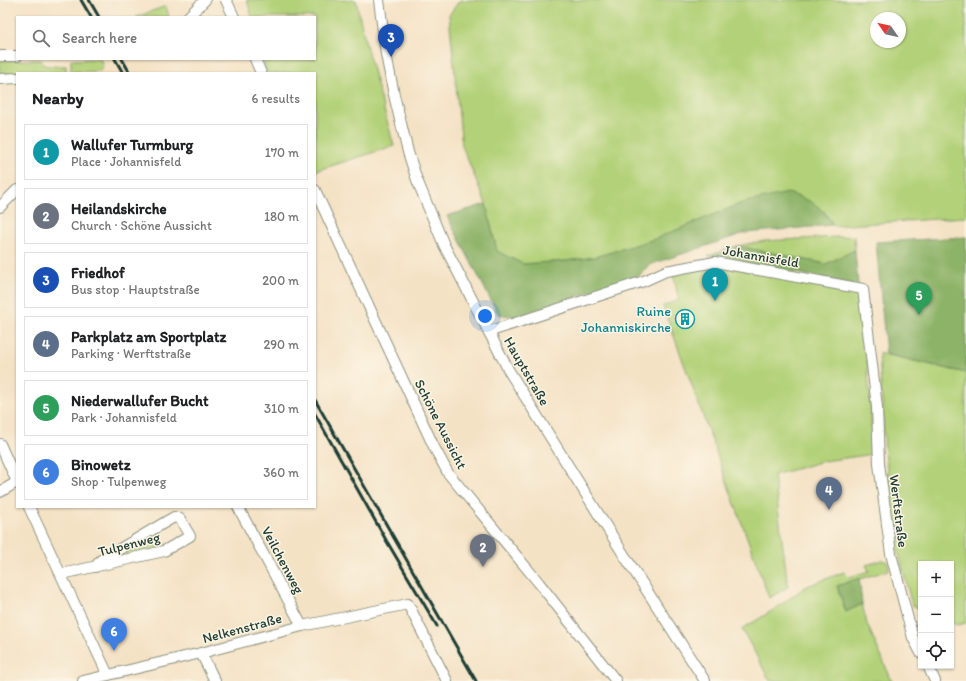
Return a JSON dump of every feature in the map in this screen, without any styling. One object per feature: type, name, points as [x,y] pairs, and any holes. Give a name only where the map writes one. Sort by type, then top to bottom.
[{"type":"street","points":[[189,16],[205,0]]},
{"type":"street","points":[[226,0],[234,16]]},
{"type":"street","name":"Hauptstraße","points":[[379,0],[386,54],[408,152],[417,180],[444,246],[488,332],[516,382],[705,681]]},
{"type":"street","points":[[0,56],[16,56]]},
{"type":"street","points":[[255,60],[261,72]]},
{"type":"street","points":[[0,78],[16,78]]},
{"type":"street","points":[[0,207],[16,191]]},
{"type":"street","name":"Schöne Aussicht","points":[[316,192],[431,440],[448,473],[616,681]]},
{"type":"street","name":"Johannisfeld","points":[[488,332],[644,281],[666,271],[715,262],[863,289],[877,407],[879,464]]},
{"type":"street","points":[[0,444],[16,480]]},
{"type":"street","name":"Werftstraße","points":[[879,464],[891,554],[913,638],[918,647]]},
{"type":"street","points":[[0,492],[16,483]]},
{"type":"street","points":[[29,508],[62,574],[108,675]]},
{"type":"street","name":"Veilchenweg","points":[[239,508],[302,626]]},
{"type":"street","name":"Tulpenweg","points":[[62,574],[95,567],[164,551],[190,536],[180,519],[174,517],[101,560],[95,567]]},
{"type":"street","name":"Nelkenstraße","points":[[83,681],[201,653],[302,626],[408,604],[447,681]]},
{"type":"street","points":[[201,653],[214,681]]},
{"type":"street","points":[[929,669],[935,681]]},
{"type":"green space","points":[[247,0],[356,0],[366,45],[394,146],[316,171],[316,72],[267,72],[263,60],[316,60],[316,16],[252,16]]},
{"type":"green space","points":[[460,0],[966,0],[966,217],[834,226],[824,211],[652,240],[595,257],[523,264],[497,252],[486,204],[462,146],[449,15]]},
{"type":"green space","points":[[166,6],[169,16],[139,16]]},
{"type":"green space","points":[[41,60],[46,66],[66,66],[66,72],[16,72],[16,74],[0,74],[0,61]]},
{"type":"green space","points":[[71,60],[100,60],[103,66],[100,71],[73,72],[71,70]]},
{"type":"green space","points":[[788,193],[803,198],[819,207],[833,225],[745,233],[649,265],[640,275],[516,317],[498,314],[447,216],[486,204],[497,251],[523,264],[595,257],[652,240],[742,203]]},
{"type":"green space","points":[[854,236],[855,250],[826,264],[737,246],[764,241]]},
{"type":"green space","points":[[966,237],[966,373],[886,354],[876,242]]},
{"type":"green space","points":[[737,246],[826,264],[855,250],[858,285],[708,256]]},
{"type":"green space","points":[[716,264],[862,291],[874,454],[824,461],[774,475],[788,587],[769,598],[663,306],[679,300],[673,274]]},
{"type":"green space","points":[[879,353],[966,373],[966,623],[957,625],[954,624],[954,561],[918,561],[918,608],[912,605],[898,551],[885,451]]},
{"type":"green space","points":[[158,529],[165,546],[103,562]]},
{"type":"green space","points":[[882,560],[888,562],[889,570],[837,586],[846,612],[862,604],[867,624],[892,681],[770,681],[742,629],[775,609],[805,587],[844,572],[849,577],[869,571],[866,565]]},
{"type":"green space","points":[[859,578],[862,604],[846,612],[837,586]]},
{"type":"railway","points":[[81,0],[90,16]]},
{"type":"railway","points":[[89,0],[98,16]]},
{"type":"railway","points":[[116,60],[122,72]]},
{"type":"railway","points":[[123,60],[129,72]]},
{"type":"railway","points":[[316,402],[476,681]]},
{"type":"railway","points":[[316,416],[386,540],[437,626]]},
{"type":"place","name":"Friedhof","points":[[391,57]]},
{"type":"place","name":"Wallufer Turmburg","points":[[715,301]]},
{"type":"place","name":"Niederwallufer Bucht","points":[[919,315]]},
{"type":"place","name":"Ruine Johanniskirche","points":[[685,319]]},
{"type":"place","name":"Parkplatz am Sportplatz","points":[[829,510]]},
{"type":"place","name":"Heilandskirche","points":[[483,567]]},
{"type":"place","name":"Binowetz","points":[[114,651]]}]
